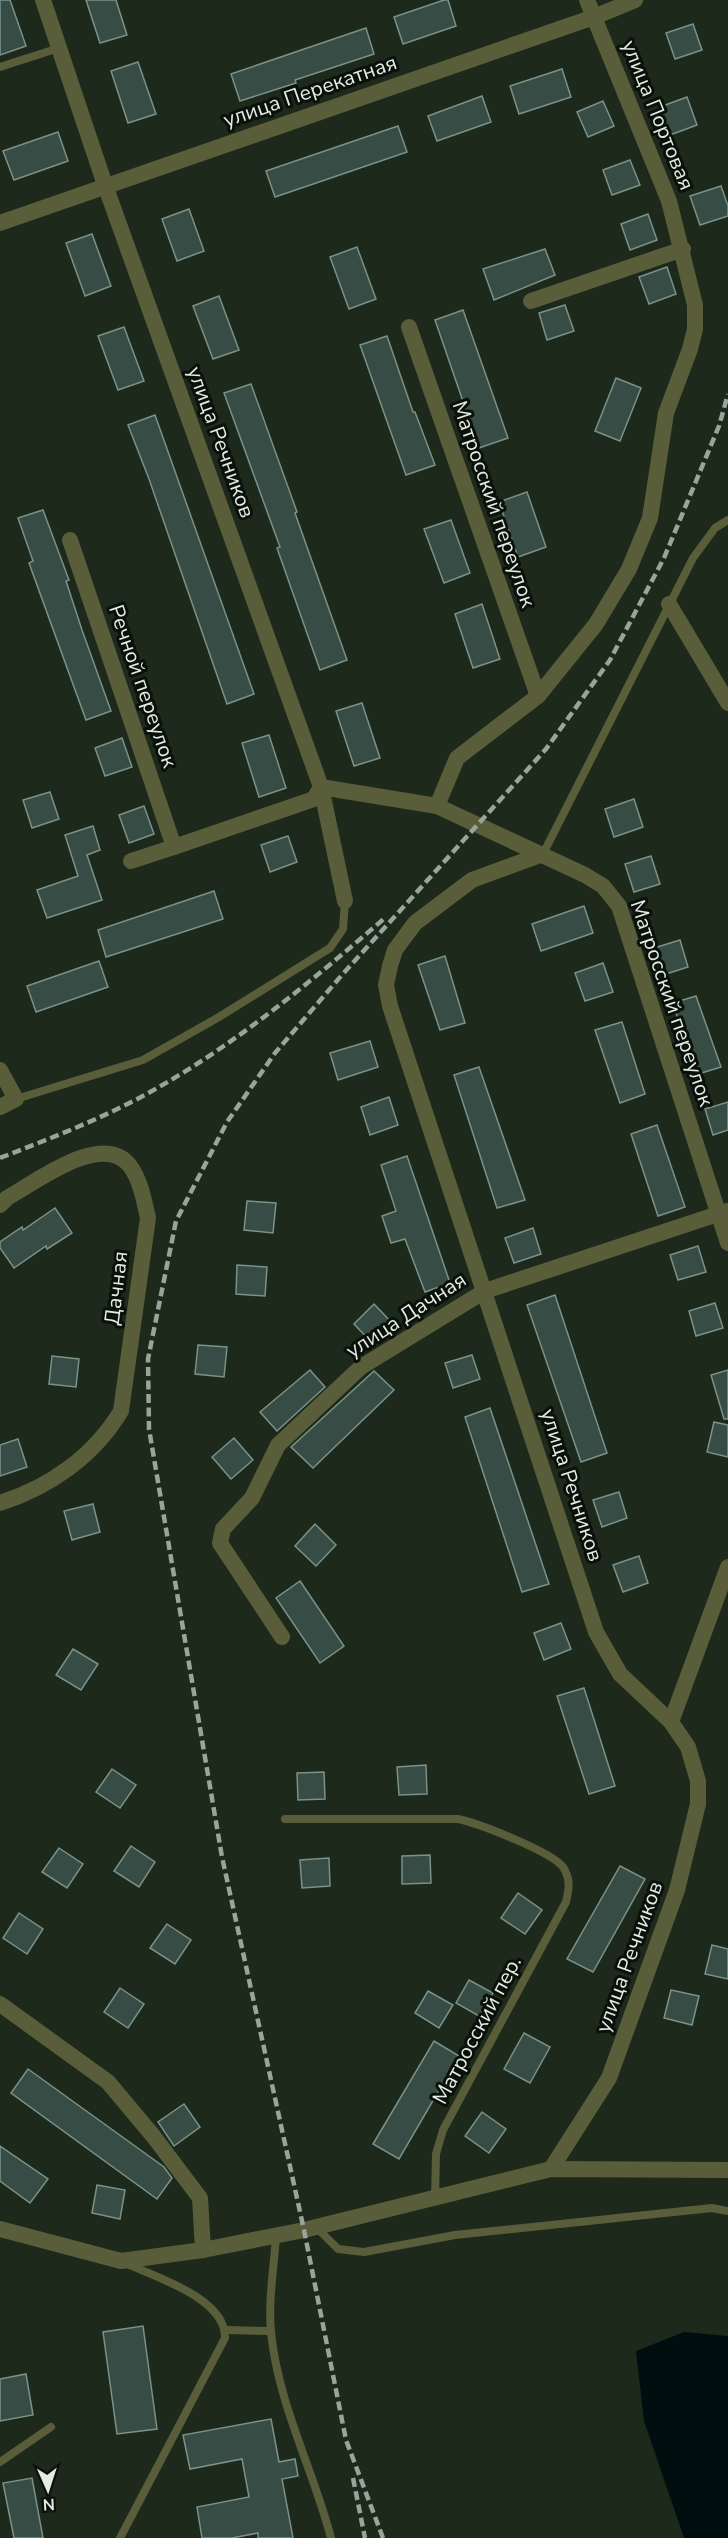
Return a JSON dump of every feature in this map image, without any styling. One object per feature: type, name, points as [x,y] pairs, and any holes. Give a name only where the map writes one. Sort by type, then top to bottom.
[{"type":"street","name":"улица Речников","points":[[43,0],[105,185],[321,787],[345,901]]},
{"type":"street","name":"улица Портовая","points":[[437,806],[457,758],[538,696],[596,624],[629,569],[650,518],[666,414],[695,329],[695,304],[683,249],[669,201],[587,0]]},
{"type":"street","name":"улица Перекатная","points":[[0,224],[105,185],[594,17],[635,0]]},
{"type":"street","points":[[531,301],[683,249]]},
{"type":"street","name":"Матросский переулок","points":[[409,327],[538,696]]},
{"type":"street","name":"Речной переулок","points":[[70,540],[174,847]]},
{"type":"street","points":[[669,604],[728,703]]},
{"type":"street","points":[[131,861],[314,799],[321,787],[437,806]]},
{"type":"street","name":"Матросский переулок","points":[[437,806],[564,863],[603,886],[619,906],[723,1213],[728,1243]]},
{"type":"street","name":"улица Речников","points":[[543,854],[472,880],[415,923],[395,950],[386,985],[390,1006],[596,1632],[620,1674],[671,1722],[688,1747],[698,1781],[698,1804],[677,1890],[609,2078],[551,2169]]},
{"type":"street","points":[[0,1070],[16,1099],[0,1107]]},
{"type":"street","name":"Дачная","points":[[0,1205],[7,1198],[76,1159],[94,1153],[113,1153],[129,1166],[142,1192],[148,1218],[121,1411],[108,1433],[68,1468],[20,1497],[0,1503]]},
{"type":"street","name":"улица Дачная","points":[[282,1637],[220,1543],[223,1529],[252,1498],[278,1444],[361,1367],[484,1291],[723,1213]]},
{"type":"street","points":[[671,1722],[728,1567]]},
{"type":"street","points":[[0,2004],[108,2082],[146,2128],[200,2198],[203,2250]]},
{"type":"street","points":[[0,2229],[121,2261],[203,2250],[276,2236],[551,2169],[728,2170]]},
{"type":"lane","points":[[0,67],[59,48]]},
{"type":"lane","points":[[543,854],[693,558],[715,528],[728,520]]},
{"type":"lane","points":[[16,1099],[143,1060],[219,1017],[330,948],[343,929],[345,901]]},
{"type":"lane","name":"Матросский пер.","points":[[285,1819],[458,1819],[478,1823],[531,1847],[562,1865],[570,1883],[566,1902],[443,2130],[436,2154],[435,2199]]},
{"type":"lane","points":[[316,2227],[338,2249],[364,2252],[455,2235],[588,2220],[712,2208],[728,2211]]},
{"type":"lane","points":[[276,2236],[271,2331],[287,2408],[331,2538]]},
{"type":"lane","points":[[120,2538],[225,2338],[225,2330],[215,2311],[195,2296],[121,2261]]},
{"type":"lane","points":[[225,2330],[271,2331]]},
{"type":"lane","points":[[0,2462],[51,2427]]},
{"type":"shaded area","points":[[684,2332],[728,2336],[728,2538],[684,2538],[644,2421],[636,2351]]},
{"type":"building","points":[[0,0],[10,0],[26,46],[0,55]]},
{"type":"building","points":[[86,0],[116,0],[127,35],[100,43]]},
{"type":"building","points":[[448,0],[456,26],[403,44],[394,17]]},
{"type":"building","points":[[693,24],[702,50],[675,59],[666,33]]},
{"type":"building","points":[[366,28],[374,54],[240,101],[231,74]]},
{"type":"building","points":[[138,62],[156,114],[128,123],[111,71]]},
{"type":"building","points":[[562,69],[571,97],[519,114],[510,86]]},
{"type":"building","points":[[482,96],[491,122],[437,141],[428,116]]},
{"type":"building","points":[[687,97],[697,125],[670,135],[660,107]]},
{"type":"building","points":[[603,101],[614,126],[588,137],[577,112]]},
{"type":"building","points":[[398,126],[407,152],[275,197],[266,171]]},
{"type":"building","points":[[58,132],[68,161],[14,180],[3,151]]},
{"type":"building","points":[[630,160],[640,185],[612,195],[603,170]]},
{"type":"building","points":[[721,186],[728,206],[728,216],[700,225],[690,196]]},
{"type":"building","points":[[189,209],[204,251],[177,261],[162,219]]},
{"type":"building","points":[[648,214],[657,240],[630,250],[621,224]]},
{"type":"building","points":[[92,234],[111,286],[85,296],[66,243]]},
{"type":"building","points":[[357,247],[376,299],[349,309],[330,257]]},
{"type":"building","points":[[545,249],[555,275],[494,300],[483,269]]},
{"type":"building","points":[[667,267],[676,294],[649,304],[639,277]]},
{"type":"building","points":[[219,296],[239,350],[213,359],[193,306]]},
{"type":"building","points":[[565,305],[574,331],[547,340],[539,313]]},
{"type":"building","points":[[463,310],[508,438],[479,448],[435,320]]},
{"type":"building","points":[[124,327],[144,381],[118,390],[98,336]]},
{"type":"building","points":[[387,336],[413,412],[415,412],[435,465],[406,475],[360,345]]},
{"type":"building","points":[[616,378],[641,388],[620,441],[595,431]]},
{"type":"building","points":[[251,384],[347,660],[320,670],[277,548],[280,547],[224,393]]},
{"type":"building","points":[[155,415],[254,694],[227,704],[128,425]]},
{"type":"building","points":[[527,492],[546,547],[518,557],[499,502]]},
{"type":"building","points":[[43,510],[69,580],[66,581],[111,711],[86,720],[29,563],[33,561],[18,518]]},
{"type":"building","points":[[451,520],[470,573],[444,583],[424,529]]},
{"type":"building","points":[[482,604],[500,659],[473,668],[455,614]]},
{"type":"building","points":[[362,703],[380,758],[354,766],[336,711]]},
{"type":"building","points":[[269,735],[286,788],[259,797],[242,743]]},
{"type":"building","points":[[122,738],[132,767],[105,776],[95,748]]},
{"type":"building","points":[[50,792],[59,819],[32,828],[23,800]]},
{"type":"building","points":[[634,799],[643,827],[614,837],[605,809]]},
{"type":"building","points":[[144,806],[154,834],[129,843],[119,815]]},
{"type":"building","points":[[93,826],[100,850],[87,855],[102,900],[47,918],[37,890],[78,876],[65,835]]},
{"type":"building","points":[[288,836],[297,862],[270,872],[261,845]]},
{"type":"building","points":[[651,856],[660,884],[634,892],[625,864]]},
{"type":"building","points":[[214,891],[223,919],[106,957],[98,930]]},
{"type":"building","points":[[584,906],[593,933],[541,951],[532,924]]},
{"type":"building","points":[[680,940],[688,967],[663,975],[654,948]]},
{"type":"building","points":[[445,956],[465,1023],[440,1030],[418,965]]},
{"type":"building","points":[[99,961],[108,987],[36,1012],[27,986]]},
{"type":"building","points":[[603,963],[613,992],[585,1001],[575,973]]},
{"type":"building","points":[[696,996],[721,1067],[695,1075],[673,1003]]},
{"type":"building","points":[[622,1022],[645,1094],[620,1103],[595,1030]]},
{"type":"building","points":[[370,1041],[378,1067],[338,1080],[330,1053]]},
{"type":"building","points":[[479,1067],[525,1200],[497,1208],[454,1075]]},
{"type":"building","points":[[389,1097],[398,1125],[370,1135],[361,1107]]},
{"type":"building","points":[[728,1102],[728,1130],[713,1135],[705,1109]]},
{"type":"building","points":[[657,1125],[685,1207],[658,1216],[631,1134]]},
{"type":"building","points":[[407,1156],[450,1283],[425,1292],[405,1239],[391,1243],[382,1216],[396,1211],[381,1165]]},
{"type":"building","points":[[247,1201],[276,1203],[273,1233],[244,1230]]},
{"type":"building","points":[[55,1208],[72,1233],[47,1249],[46,1246],[14,1268],[0,1248],[0,1242],[22,1227],[23,1230]]},
{"type":"building","points":[[533,1228],[541,1254],[514,1263],[505,1238]]},
{"type":"building","points":[[698,1246],[706,1272],[678,1280],[670,1255]]},
{"type":"building","points":[[237,1265],[267,1267],[265,1296],[236,1294]]},
{"type":"building","points":[[555,1295],[607,1453],[581,1462],[527,1305]]},
{"type":"building","points":[[715,1303],[723,1328],[696,1336],[689,1311]]},
{"type":"building","points":[[374,1304],[393,1324],[373,1344],[354,1324]]},
{"type":"building","points":[[198,1345],[227,1347],[224,1377],[195,1374]]},
{"type":"building","points":[[472,1355],[480,1379],[453,1388],[445,1363]]},
{"type":"building","points":[[52,1356],[79,1359],[76,1387],[49,1384]]},
{"type":"building","points":[[310,1370],[325,1387],[277,1431],[260,1412]]},
{"type":"building","points":[[728,1370],[728,1419],[724,1419],[711,1375]]},
{"type":"building","points":[[374,1371],[394,1390],[313,1468],[291,1447]]},
{"type":"building","points":[[490,1408],[549,1584],[522,1592],[465,1417]]},
{"type":"building","points":[[714,1422],[728,1425],[728,1457],[707,1452]]},
{"type":"building","points":[[234,1438],[253,1460],[231,1479],[212,1457]]},
{"type":"building","points":[[18,1439],[27,1467],[0,1476],[0,1445]]},
{"type":"building","points":[[619,1492],[627,1518],[602,1527],[593,1500]]},
{"type":"building","points":[[93,1504],[100,1532],[72,1540],[64,1511]]},
{"type":"building","points":[[315,1524],[336,1545],[316,1566],[295,1546]]},
{"type":"building","points":[[639,1556],[648,1583],[623,1592],[613,1565]]},
{"type":"building","points":[[300,1581],[344,1646],[320,1663],[276,1598]]},
{"type":"building","points":[[561,1623],[571,1649],[544,1660],[534,1633]]},
{"type":"building","points":[[73,1649],[98,1664],[81,1690],[56,1675]]},
{"type":"building","points":[[584,1688],[615,1786],[589,1794],[557,1696]]},
{"type":"building","points":[[426,1765],[427,1794],[399,1795],[397,1767]]},
{"type":"building","points":[[112,1769],[136,1785],[120,1808],[96,1792]]},
{"type":"building","points":[[324,1772],[325,1799],[298,1800],[297,1773]]},
{"type":"building","points":[[131,1846],[155,1862],[139,1887],[114,1871]]},
{"type":"building","points":[[59,1848],[83,1864],[67,1888],[42,1872]]},
{"type":"building","points":[[430,1855],[431,1883],[402,1884],[402,1856]]},
{"type":"building","points":[[329,1858],[330,1886],[302,1888],[300,1860]]},
{"type":"building","points":[[620,1866],[645,1879],[593,1972],[567,1959]]},
{"type":"building","points":[[518,1893],[542,1910],[525,1934],[501,1918]]},
{"type":"building","points":[[19,1913],[43,1929],[27,1954],[3,1938]]},
{"type":"building","points":[[167,1924],[191,1940],[175,1964],[150,1948]]},
{"type":"building","points":[[712,1945],[728,1949],[728,1979],[705,1974]]},
{"type":"building","points":[[469,1980],[493,1993],[479,2016],[456,2003]]},
{"type":"building","points":[[120,1988],[144,2004],[128,2028],[104,2012]]},
{"type":"building","points":[[671,1990],[699,1996],[692,2025],[664,2018]]},
{"type":"building","points":[[428,1991],[453,2005],[439,2028],[415,2013]]},
{"type":"building","points":[[524,2033],[550,2047],[530,2083],[504,2069]]},
{"type":"building","points":[[434,2041],[459,2056],[399,2159],[373,2144]]},
{"type":"building","points":[[28,2069],[164,2167],[172,2178],[157,2199],[11,2093]]},
{"type":"building","points":[[184,2104],[200,2127],[174,2146],[158,2122]]},
{"type":"building","points":[[482,2112],[506,2129],[489,2153],[465,2136]]},
{"type":"building","points":[[0,2146],[48,2179],[30,2203],[0,2181]]},
{"type":"building","points":[[97,2185],[125,2190],[120,2219],[92,2213]]},
{"type":"building","points":[[143,2326],[157,2429],[117,2434],[103,2332]]},
{"type":"building","points":[[26,2374],[33,2415],[0,2421],[0,2379]]},
{"type":"building","points":[[271,2419],[279,2462],[295,2459],[298,2476],[282,2479],[293,2538],[258,2538],[258,2533],[232,2538],[202,2538],[197,2507],[249,2497],[242,2459],[190,2469],[183,2435]]},
{"type":"building","points":[[32,2478],[43,2538],[14,2538],[3,2483]]},
{"type":"railway","points":[[383,2538],[346,2440],[304,2230],[222,1857],[149,1429],[148,1359],[176,1221],[227,1122],[275,1053],[341,976],[546,749],[610,660],[664,558],[719,426],[728,394]]},
{"type":"railway","points":[[0,1158],[101,1117],[140,1098],[189,1069],[276,1008],[386,917]]},
{"type":"railway","points":[[353,2478],[365,2538]]}]
